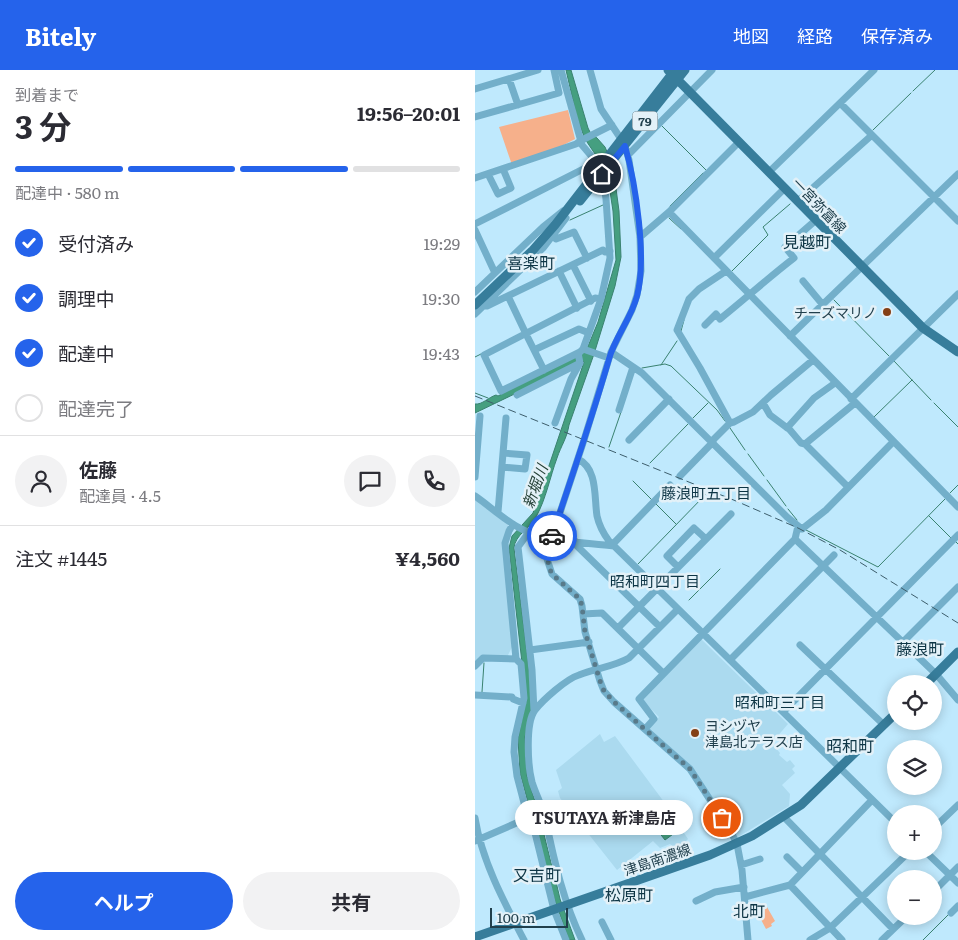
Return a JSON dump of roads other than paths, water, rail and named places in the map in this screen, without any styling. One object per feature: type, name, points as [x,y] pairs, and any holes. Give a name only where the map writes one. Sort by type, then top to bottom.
[{"type":"main road","name":"79","points":[[479,306],[566,214],[599,170],[625,147],[673,73],[685,70]]},
{"type":"main road","name":"一宮弥富線","points":[[673,73],[861,267],[923,328],[958,352]]},
{"type":"main road","points":[[936,674],[958,652]]},
{"type":"main road","name":"津島南濃線","points":[[475,938],[737,844],[764,830],[807,799],[887,722]]},
{"type":"street","points":[[475,89],[538,70]]},
{"type":"street","points":[[475,117],[559,93],[554,70]]},
{"type":"street","points":[[555,423],[571,379],[580,363],[582,351],[601,299],[610,251],[605,192],[599,170],[590,153],[588,154],[582,145],[561,70]]},
{"type":"street","points":[[589,70],[601,109],[625,147],[640,237],[641,271],[632,310],[610,355],[579,459],[547,552],[549,569],[552,574],[580,599],[585,632],[600,681],[608,697],[690,769],[737,844],[744,887],[748,940]]},
{"type":"street","points":[[625,147],[690,92],[712,70]]},
{"type":"street","points":[[769,172],[874,70]]},
{"type":"street","points":[[509,79],[518,105]]},
{"type":"street","points":[[840,103],[958,221]]},
{"type":"street","points":[[475,178],[576,144],[612,125]]},
{"type":"street","points":[[798,201],[872,135]]},
{"type":"street","points":[[640,237],[669,212],[739,142]]},
{"type":"street","points":[[488,174],[498,194],[511,188],[503,169]]},
{"type":"street","points":[[475,224],[599,170]]},
{"type":"street","points":[[790,336],[958,174]]},
{"type":"street","points":[[714,258],[785,188]]},
{"type":"street","points":[[669,212],[958,507]]},
{"type":"street","points":[[475,314],[479,306],[502,288],[543,248],[553,236],[566,214]]},
{"type":"street","points":[[475,292],[543,227],[566,214]]},
{"type":"street","points":[[705,325],[716,314],[721,319],[750,295],[763,281],[794,258],[785,247],[816,220]]},
{"type":"street","points":[[475,230],[495,273]]},
{"type":"street","points":[[553,236],[556,239],[573,232],[587,258]]},
{"type":"street","points":[[475,252],[483,248]]},
{"type":"street","points":[[479,306],[487,306],[603,250],[605,252],[610,251]]},
{"type":"street","points":[[573,265],[591,301]]},
{"type":"street","points":[[559,271],[577,308]]},
{"type":"street","points":[[726,271],[699,289],[689,299],[677,330],[730,423]]},
{"type":"street","points":[[803,281],[823,305]]},
{"type":"street","points":[[502,288],[544,370]]},
{"type":"street","points":[[805,444],[853,401],[958,294]]},
{"type":"street","points":[[601,299],[595,298],[484,354],[501,391],[582,351],[610,355],[642,373],[802,529],[826,510],[893,442]]},
{"type":"street","points":[[534,350],[579,329],[589,333]]},
{"type":"street","points":[[680,476],[730,423],[753,412],[813,360]]},
{"type":"street","points":[[517,395],[580,363]]},
{"type":"street","points":[[619,410],[633,367]]},
{"type":"street","points":[[787,428],[814,398],[835,383]]},
{"type":"street","points":[[629,440],[669,399]]},
{"type":"street","points":[[763,403],[770,415],[787,428],[801,444],[805,444],[848,487]]},
{"type":"street","points":[[475,477],[480,416]]},
{"type":"street","points":[[498,512],[506,418]]},
{"type":"street","points":[[502,467],[525,469],[527,456],[503,453]]},
{"type":"street","points":[[579,459],[590,469],[599,524],[604,535],[613,546],[887,814]]},
{"type":"street","points":[[613,546],[671,485]]},
{"type":"street","points":[[475,496],[515,525],[528,531],[552,538],[613,546]]},
{"type":"street","points":[[618,628],[731,514]]},
{"type":"street","points":[[515,525],[509,531],[505,543],[516,659],[521,664],[523,703],[516,727],[514,752],[517,776],[528,818],[561,907],[575,925],[582,940]]},
{"type":"street","points":[[645,729],[654,719],[639,699],[795,540],[798,526]]},
{"type":"street","points":[[679,567],[667,556],[694,528],[706,540]]},
{"type":"street","points":[[528,531],[518,547],[534,711],[530,725],[529,762],[532,781],[546,821],[560,881],[561,907],[566,940]]},
{"type":"street","points":[[783,712],[958,535]]},
{"type":"street","points":[[795,540],[936,674],[958,700]]},
{"type":"street","points":[[575,541],[577,546],[660,627]]},
{"type":"street","points":[[730,660],[834,555]]},
{"type":"street","points":[[903,642],[958,588]]},
{"type":"street","points":[[534,711],[551,694],[573,677],[620,663],[638,650],[678,609]]},
{"type":"street","points":[[583,614],[602,612],[663,673]]},
{"type":"street","points":[[529,650],[589,642]]},
{"type":"street","points":[[801,645],[884,725]]},
{"type":"street","points":[[475,666],[483,658],[516,659]]},
{"type":"street","points":[[475,694],[512,697],[523,703]]},
{"type":"street","points":[[745,897],[790,885],[873,800]]},
{"type":"street","points":[[942,820],[958,805]]},
{"type":"street","points":[[784,817],[893,929]]},
{"type":"street","points":[[475,818],[477,841],[523,940]]},
{"type":"street","points":[[477,841],[528,818]]},
{"type":"street","points":[[787,857],[802,872]]},
{"type":"street","points":[[741,865],[760,859]]},
{"type":"street","points":[[814,939],[830,928],[901,860]]},
{"type":"street","points":[[934,860],[958,883]]},
{"type":"street","points":[[942,882],[958,867]]},
{"type":"street","points":[[790,885],[842,940]]},
{"type":"street","points":[[696,901],[715,892],[744,887]]},
{"type":"street","points":[[951,913],[958,906]]},
{"type":"street","points":[[603,922],[608,939]]},
{"type":"street","points":[[882,940],[897,925]]},
{"type":"waterway","points":[[913,91],[935,70]]},
{"type":"waterway","points":[[873,130],[911,93]]},
{"type":"waterway","points":[[661,125],[706,170]]},
{"type":"waterway","points":[[586,164],[590,161]]},
{"type":"waterway","points":[[670,206],[703,173]]},
{"type":"waterway","points":[[732,271],[768,235],[763,227],[790,204]]},
{"type":"waterway","points":[[570,220],[603,205]]},
{"type":"waterway","points":[[669,218],[681,229]]},
{"type":"waterway","points":[[834,300],[889,356]]},
{"type":"waterway","points":[[681,331],[684,320]]},
{"type":"waterway","points":[[661,365],[677,341]]},
{"type":"waterway","points":[[475,357],[481,354]]},
{"type":"waterway","points":[[894,361],[931,400]]},
{"type":"waterway","points":[[642,368],[665,364],[671,366],[717,410],[725,421]]},
{"type":"waterway","points":[[874,417],[912,380]]},
{"type":"waterway","points":[[475,393],[488,398]]},
{"type":"waterway","points":[[693,418],[708,403]]},
{"type":"waterway","points":[[934,403],[958,427]]},
{"type":"waterway","points":[[609,447],[621,412]]},
{"type":"waterway","points":[[650,463],[688,424]]},
{"type":"waterway","points":[[730,428],[745,450]]},
{"type":"waterway","points":[[748,454],[764,476]]},
{"type":"waterway","points":[[767,480],[786,506]]},
{"type":"waterway","points":[[633,481],[652,500]]},
{"type":"waterway","points":[[950,493],[958,485]]},
{"type":"waterway","points":[[638,564],[706,494]]},
{"type":"waterway","points":[[806,530],[878,567],[945,499]]},
{"type":"waterway","points":[[656,504],[676,524]]},
{"type":"waterway","points":[[788,509],[797,520]]},
{"type":"waterway","points":[[929,516],[951,538]]},
{"type":"waterway","points":[[955,541],[958,544]]},
{"type":"waterway","points":[[689,600],[720,569]]},
{"type":"waterway","points":[[482,692],[484,663]]},
{"type":"waterway","points":[[923,940],[949,914]]},
{"type":"railway","points":[[475,396],[736,501],[798,528],[840,550],[958,623]]},
{"type":"place","name":"チーズマリノ","points":[[887,312]]},
{"type":"place","name":"ヨシヅヤ 津島北テラス店","points":[[695,733]]},
{"type":"place","name":"TSUTAYA 新津島店","points":[[722,818]]},
{"type":"district","name":"見越町","points":[[807,241]]},
{"type":"district","name":"喜楽町","points":[[531,262]]},
{"type":"district","name":"藤浪町五丁目","points":[[706,492]]},
{"type":"district","name":"昭和町四丁目","points":[[655,580]]},
{"type":"district","name":"藤浪町","points":[[920,648]]},
{"type":"district","name":"昭和町三丁目","points":[[780,701]]},
{"type":"district","name":"昭和町","points":[[850,745]]},
{"type":"district","name":"又吉町","points":[[537,874]]},
{"type":"district","name":"松原町","points":[[629,894]]},
{"type":"district","name":"北町","points":[[749,910]]},
{"type":"water label","name":"新堀川","points":[[534,486]]}]
